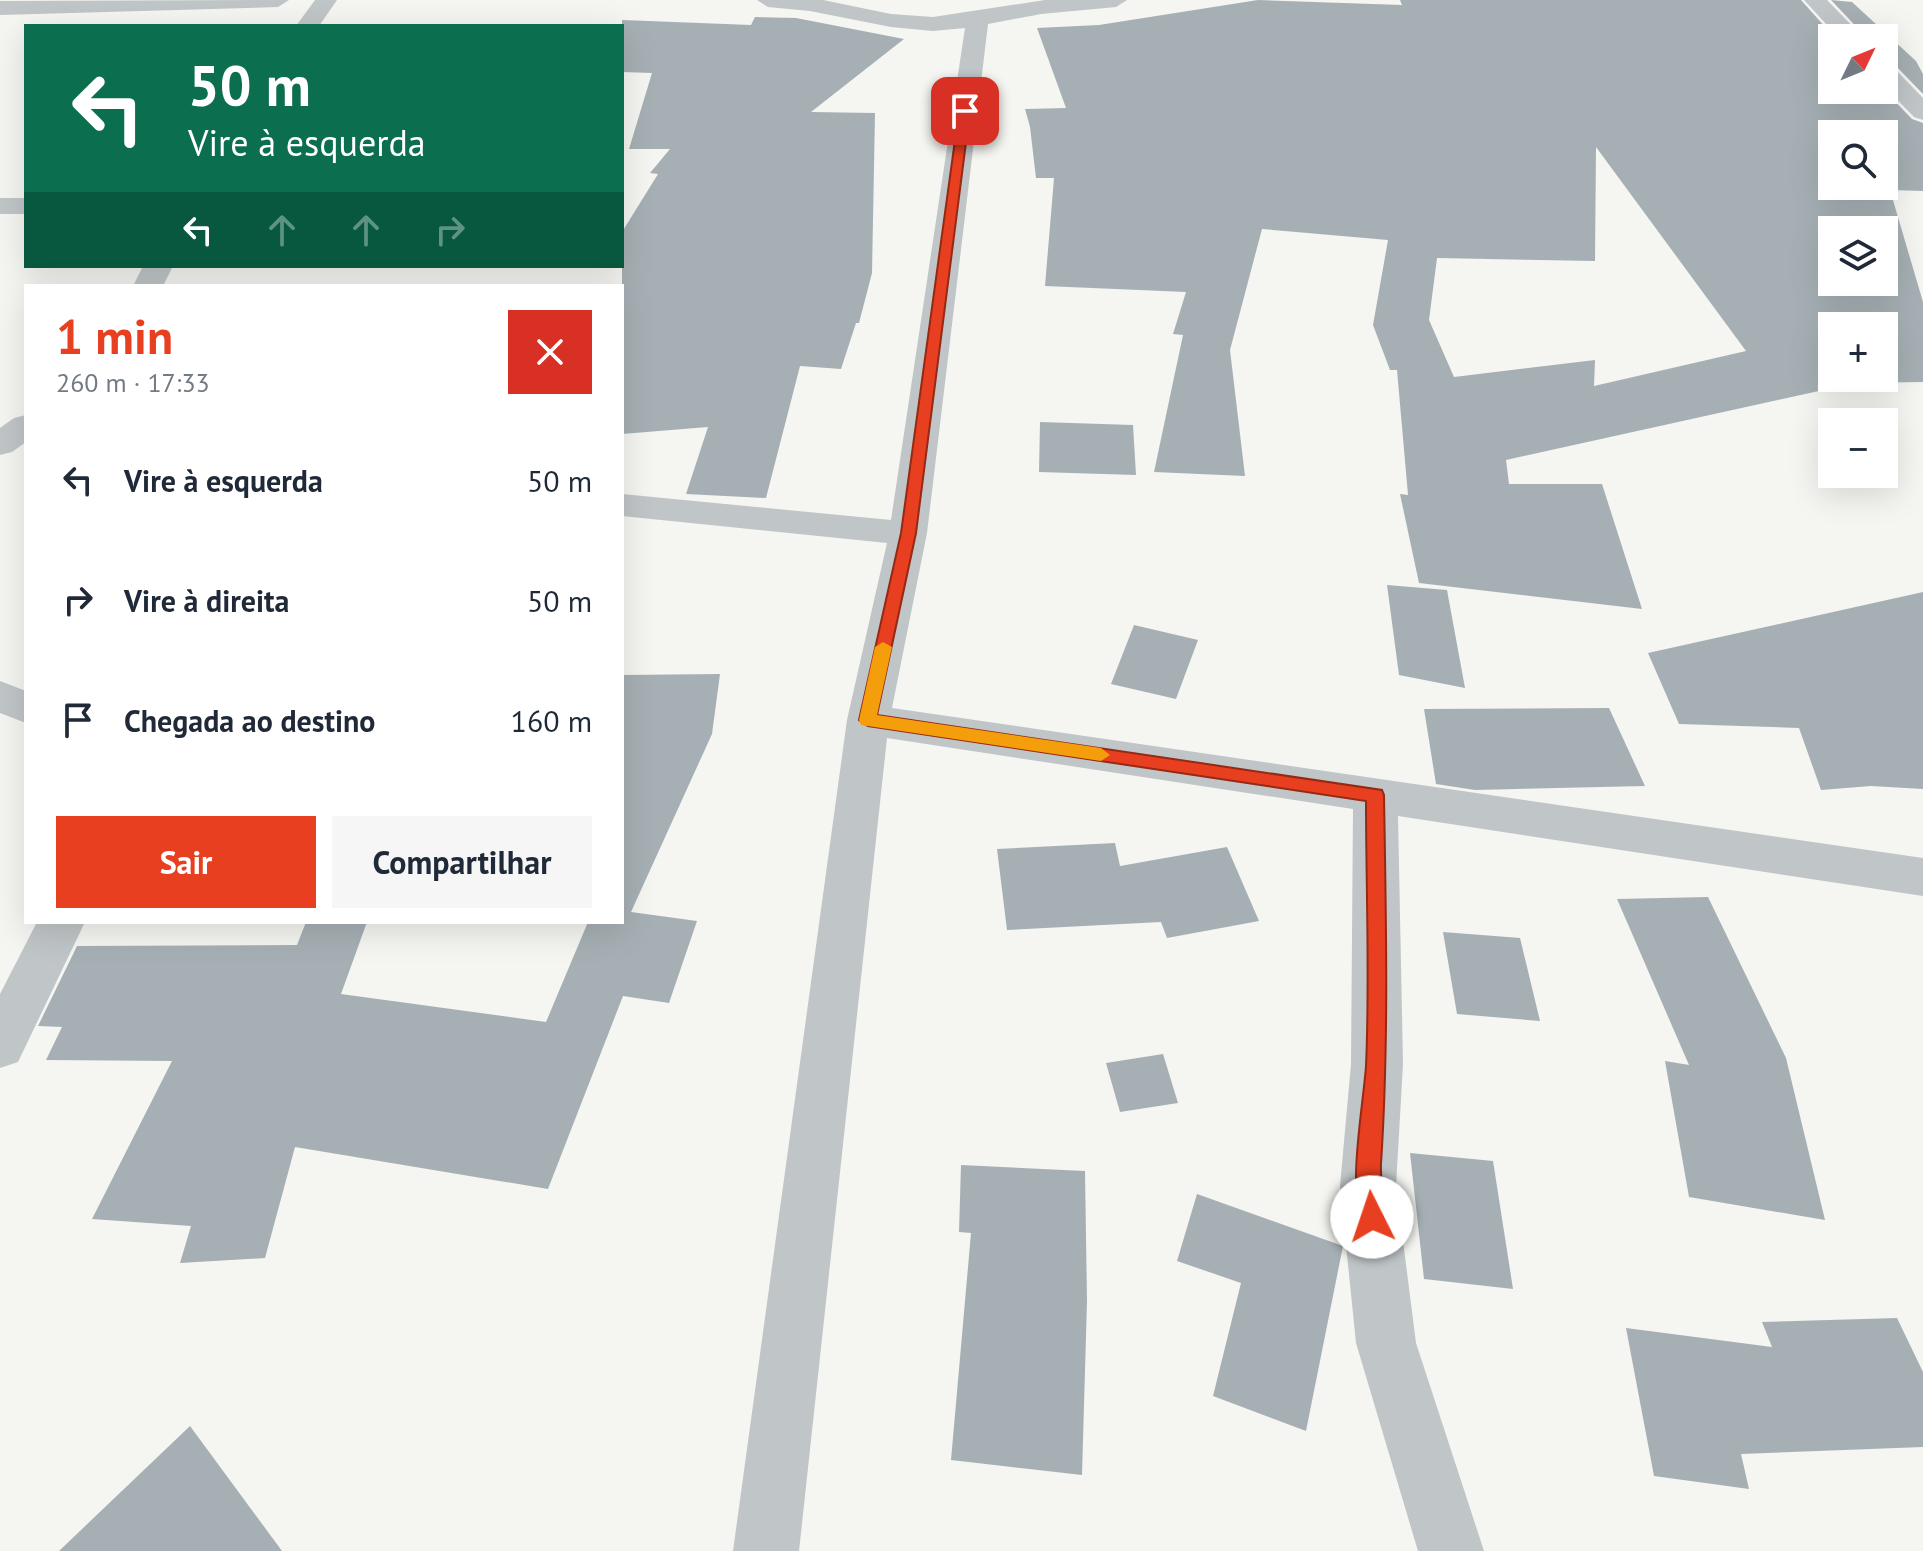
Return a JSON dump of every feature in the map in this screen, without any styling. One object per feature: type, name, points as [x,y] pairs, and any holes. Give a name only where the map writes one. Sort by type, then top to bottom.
[{"type":"street","points":[[0,8],[278,0]]},
{"type":"street","points":[[308,24],[326,0]]},
{"type":"street","points":[[768,0],[803,0],[886,19],[930,24],[977,21],[1030,4],[1116,0]]},
{"type":"street","points":[[1815,0],[1838,24]]},
{"type":"street","points":[[766,1551],[868,720],[908,533],[977,21]]},
{"type":"street","points":[[1898,86],[1923,112]]},
{"type":"street","points":[[0,206],[24,206]]},
{"type":"street","points":[[0,445],[24,427]]},
{"type":"street","points":[[624,505],[908,533]]},
{"type":"street","points":[[0,696],[24,707]]},
{"type":"street","points":[[868,720],[1923,877]]},
{"type":"street","points":[[1375,795],[1377,1064],[1368,1186],[1386,1343],[1451,1551]]},
{"type":"street","points":[[0,1046],[60,924]]},
{"type":"building","points":[[1258,0],[1402,5],[1400,0],[1801,0],[1822,24],[1818,24],[1818,104],[1898,104],[1912,119],[1923,123],[1923,191],[1898,190],[1898,120],[1818,120],[1818,200],[1893,200],[1898,216],[1818,216],[1818,296],[1898,296],[1898,217],[1923,302],[1923,382],[1898,382],[1898,312],[1818,312],[1818,391],[1506,460],[1509,484],[1602,484],[1642,609],[1419,583],[1400,494],[1408,495],[1397,370],[1390,370],[1373,325],[1388,240],[1262,229],[1230,350],[1245,476],[1154,472],[1183,335],[1173,334],[1186,292],[1045,286],[1054,178],[1036,178],[1025,109],[1066,108],[1037,28],[1099,25]],"holes":[[[1596,147],[1746,351],[1594,386],[1595,360],[1454,377],[1429,320],[1437,258],[1595,261]]]},
{"type":"building","points":[[1831,0],[1852,2],[1876,24],[1854,24]]},
{"type":"building","points":[[755,17],[796,18],[904,39],[811,112],[875,113],[872,273],[859,323],[856,323],[841,369],[800,366],[766,498],[686,494],[708,427],[624,434],[624,229],[658,174],[650,173],[670,149],[629,149],[652,73],[624,72],[622,20],[751,25]]},
{"type":"building","points":[[1898,44],[1916,61],[1923,74],[1923,94],[1898,68]]},
{"type":"building","points":[[1040,422],[1133,425],[1136,475],[1039,472]]},
{"type":"building","points":[[1387,585],[1447,590],[1465,688],[1399,675]]},
{"type":"building","points":[[1923,592],[1923,789],[1871,786],[1821,790],[1799,728],[1679,724],[1648,653]]},
{"type":"building","points":[[1134,625],[1198,640],[1176,699],[1111,684]]},
{"type":"building","points":[[720,674],[712,734],[631,912],[697,921],[669,1003],[623,996],[548,1189],[295,1147],[265,1258],[180,1263],[191,1226],[92,1219],[172,1061],[46,1060],[62,1027],[38,1026],[77,946],[297,945],[305,924],[366,924],[341,994],[546,1022],[587,924],[624,924],[624,675]]},
{"type":"building","points":[[1609,708],[1645,786],[1475,790],[1436,784],[1424,709]]},
{"type":"building","points":[[1115,843],[1120,866],[1227,847],[1259,921],[1167,938],[1161,922],[1007,930],[997,849]]},
{"type":"building","points":[[1708,897],[1786,1058],[1825,1220],[1689,1197],[1665,1061],[1689,1065],[1617,899]]},
{"type":"building","points":[[1443,932],[1520,938],[1540,1021],[1457,1014]]},
{"type":"building","points":[[1163,1054],[1178,1103],[1120,1112],[1106,1063]]},
{"type":"building","points":[[1410,1153],[1493,1161],[1513,1289],[1424,1279]]},
{"type":"building","points":[[961,1165],[1085,1171],[1087,1301],[1082,1475],[951,1460],[971,1233],[959,1232]]},
{"type":"building","points":[[1197,1194],[1343,1246],[1306,1431],[1213,1396],[1241,1283],[1177,1261]]},
{"type":"building","points":[[1897,1318],[1923,1372],[1923,1447],[1741,1454],[1749,1489],[1654,1476],[1626,1328],[1772,1347],[1762,1322]]},
{"type":"building","points":[[190,1426],[282,1551],[59,1551]]},
{"type":"slow traffic","points":[[883,647],[868,720],[1101,755]]},
{"type":"route","points":[[965,111],[908,533],[868,720],[1375,795],[1377,1064],[1368,1186],[1372,1217]]}]
